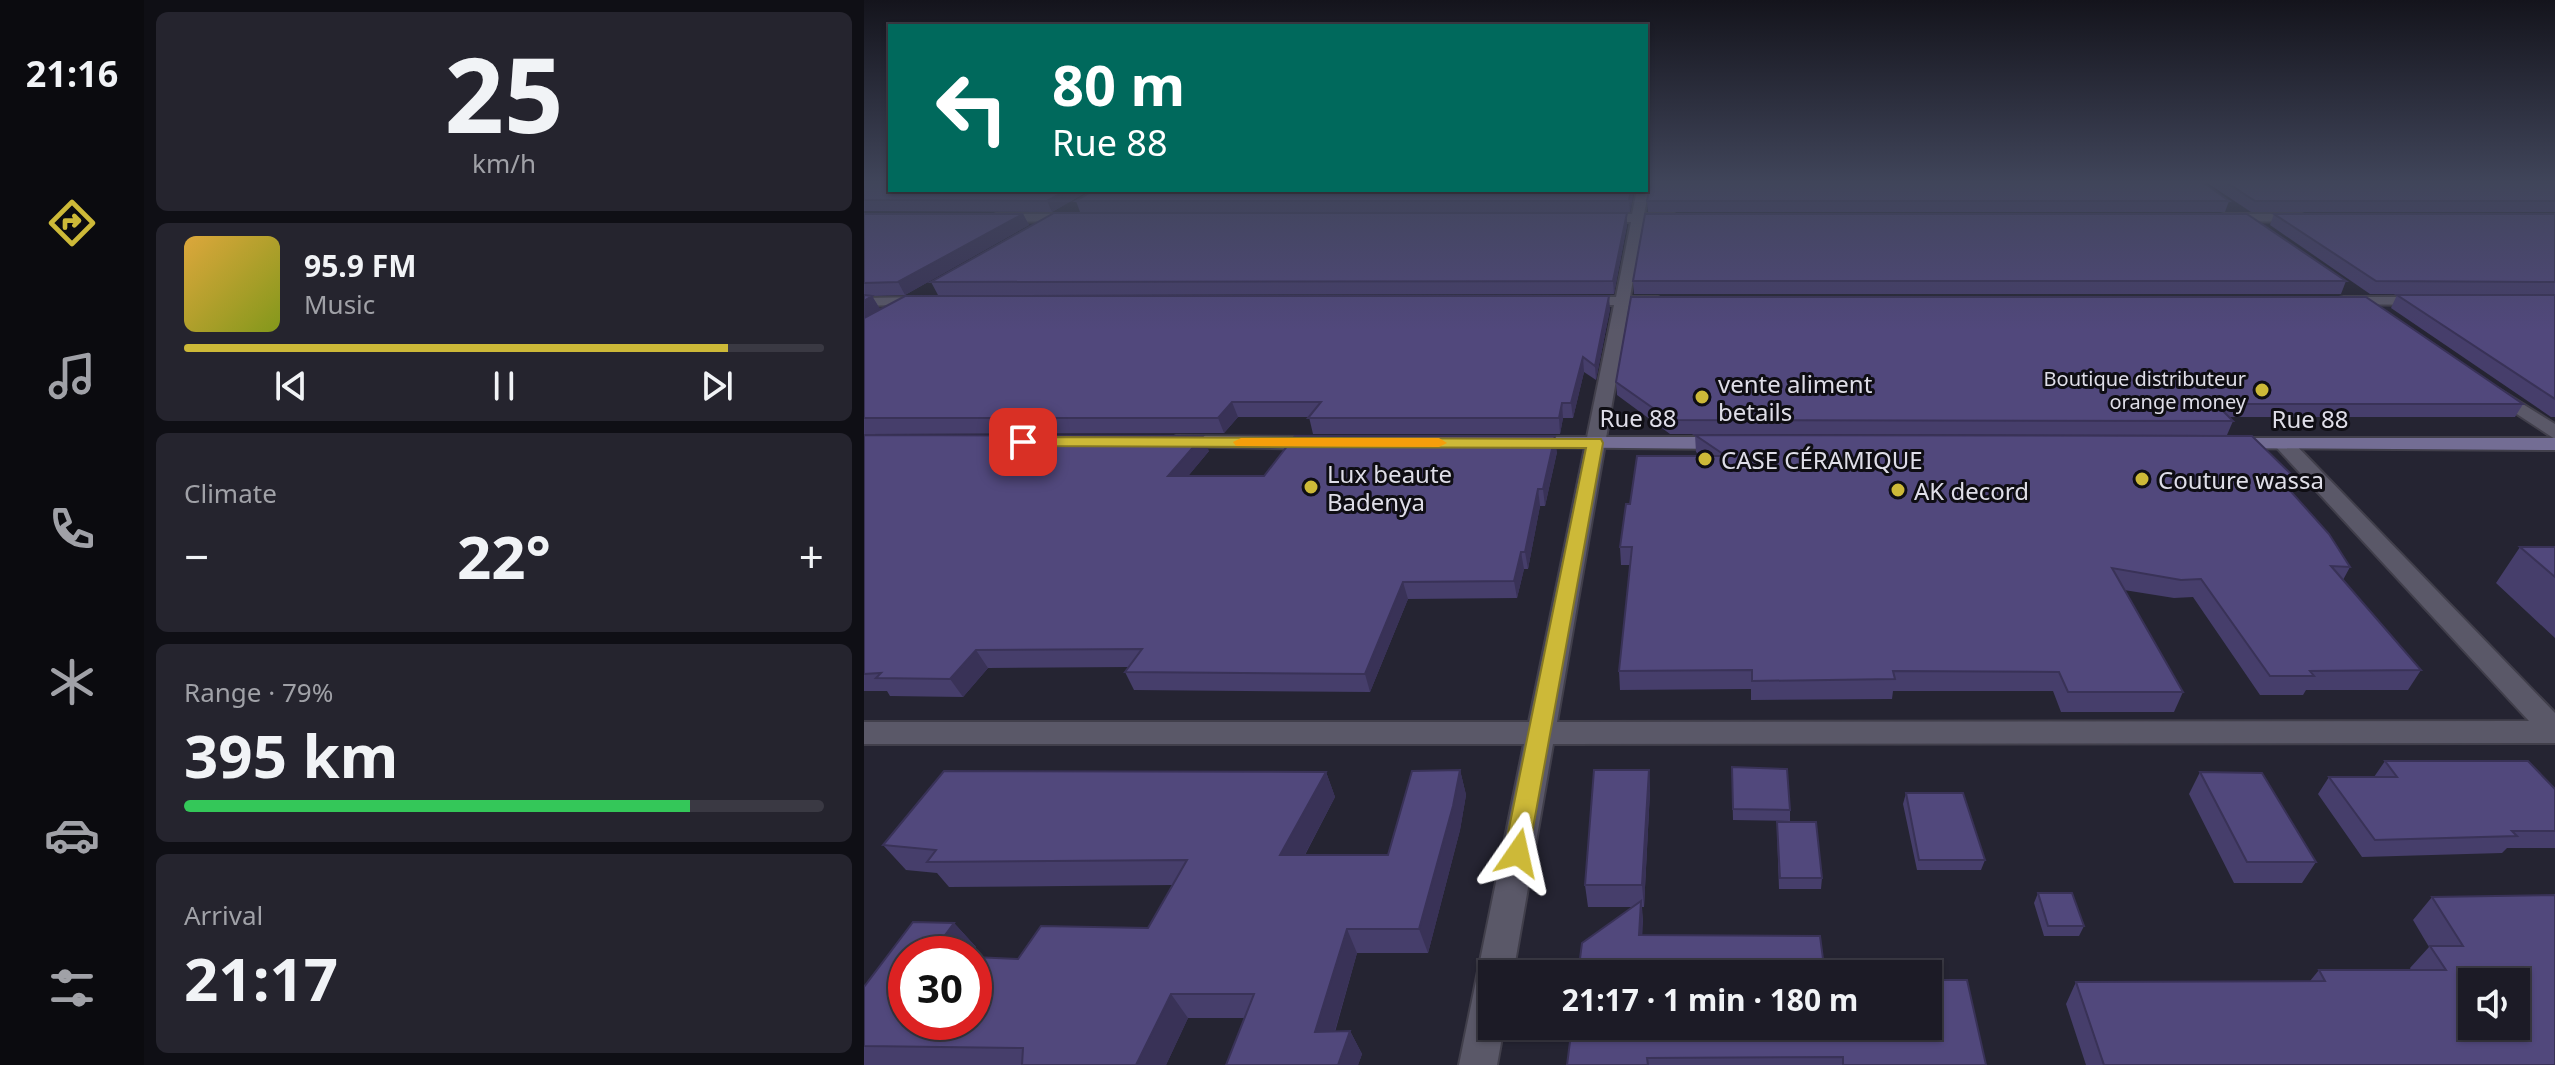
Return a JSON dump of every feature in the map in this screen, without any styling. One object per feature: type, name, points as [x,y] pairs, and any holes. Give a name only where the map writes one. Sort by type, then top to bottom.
[{"type":"main road","points":[[1150,442],[1341,443]]},
{"type":"main road","name":"Rue 88","points":[[1516,443],[1752,443]]},
{"type":"main road","name":"Rue 88","points":[[2206,444],[2555,444]]},
{"type":"street","points":[[1498,960],[1635,232]]},
{"type":"street","points":[[2264,232],[2269,235]]},
{"type":"street","points":[[2341,284],[2390,319]]},
{"type":"street","points":[[864,302],[911,301],[940,294]]},
{"type":"street","points":[[887,315],[911,301]]},
{"type":"street","points":[[1559,301],[1669,301]]},
{"type":"street","points":[[2333,301],[2444,301]]},
{"type":"street","points":[[2481,382],[2555,433]]},
{"type":"street","points":[[2284,444],[2555,732]]},
{"type":"street","points":[[864,733],[2555,732]]},
{"type":"street","points":[[1478,1065],[1483,1040]]},
{"type":"building","points":[[864,232],[990,232],[898,282],[864,283]]},
{"type":"building","points":[[1021,232],[1623,232],[1613,281],[931,282]]},
{"type":"building","points":[[1642,232],[2273,232],[2346,281],[1633,281]]},
{"type":"building","points":[[2301,232],[2555,232],[2555,282],[2376,281]]},
{"type":"building","points":[[2397,295],[2555,295],[2555,399]]},
{"type":"building","points":[[905,296],[1609,296],[1595,366],[1583,357],[1571,403],[1562,403],[1559,418],[1308,418],[1321,402],[1232,402],[1218,418],[864,418],[864,318]]},
{"type":"building","points":[[1631,297],[2366,297],[2523,404],[2216,404],[2233,421],[1670,420],[1616,382]]},
{"type":"building","points":[[864,435],[1203,436],[1168,476],[1264,476],[1295,436],[1555,436],[1543,489],[1538,489],[1525,552],[1521,552],[1514,581],[1403,582],[1365,674],[1125,672],[1142,649],[976,650],[950,679],[876,678],[881,673],[864,674]]},
{"type":"building","points":[[1695,435],[2252,436],[2293,476],[2277,476],[2329,534],[2350,567],[2331,566],[2421,670],[2310,671],[2314,676],[2270,676],[2201,579],[2181,580],[2112,568],[2183,692],[2068,692],[2059,672],[1893,671],[1895,679],[1752,681],[1752,670],[1619,671],[1632,547],[1620,547],[1637,456],[1726,456]]},
{"type":"building","points":[[2520,547],[2555,547],[2555,577]]},
{"type":"building","points":[[2385,761],[2528,761],[2555,789],[2555,831],[2512,831],[2517,836],[2375,840],[2329,777],[2397,777]]},
{"type":"building","points":[[1732,767],[1787,769],[1790,810],[1733,809]]},
{"type":"building","points":[[1460,770],[1453,806],[1419,929],[1347,929],[1315,1032],[1350,1031],[1338,1065],[1226,1065],[1254,994],[1171,994],[1136,1065],[1022,1065],[1023,1048],[864,1046],[864,987],[888,955],[888,1040],[992,1040],[992,958],[1018,959],[1041,926],[1148,928],[1187,860],[927,862],[936,850],[883,845],[944,771],[1326,772],[1280,855],[1388,855],[1412,771]]},
{"type":"building","points":[[1594,770],[1649,770],[1642,885],[1585,885]]},
{"type":"building","points":[[2200,772],[2262,773],[2316,862],[2247,862]]},
{"type":"building","points":[[1906,793],[1963,793],[1985,860],[1919,860]]},
{"type":"building","points":[[1777,822],[1816,822],[1822,878],[1780,878]]},
{"type":"building","points":[[2038,893],[2072,893],[2084,926],[2048,926]]},
{"type":"building","points":[[2555,895],[2555,1065],[2104,1065],[2076,982],[2325,981],[2319,970],[2446,970],[2430,946],[2463,946],[2432,897]]},
{"type":"building","points":[[1641,901],[1639,935],[1820,936],[1823,960],[1580,960],[1582,943]]},
{"type":"building","points":[[913,922],[954,923],[944,936],[902,936]]},
{"type":"building","points":[[1942,980],[1967,980],[1986,1065],[1843,1065],[1843,1057],[1647,1058],[1648,1065],[1567,1065],[1570,1040],[1942,1040]]},
{"type":"slow traffic","points":[[1241,442],[1439,443]]},
{"type":"place","name":"Boutique distributeur orange money","points":[[2262,390]]},
{"type":"place","name":"vente aliment betails","points":[[1702,397]]},
{"type":"place","name":"CASE CÉRAMIQUE","points":[[1705,459]]},
{"type":"place","name":"Couture wassa","points":[[2142,479]]},
{"type":"place","name":"Lux beaute Badenya","points":[[1311,487]]},
{"type":"place","name":"AK decord","points":[[1898,490]]},
{"type":"route","points":[[1023,442],[1595,443],[1518,853]]}]
